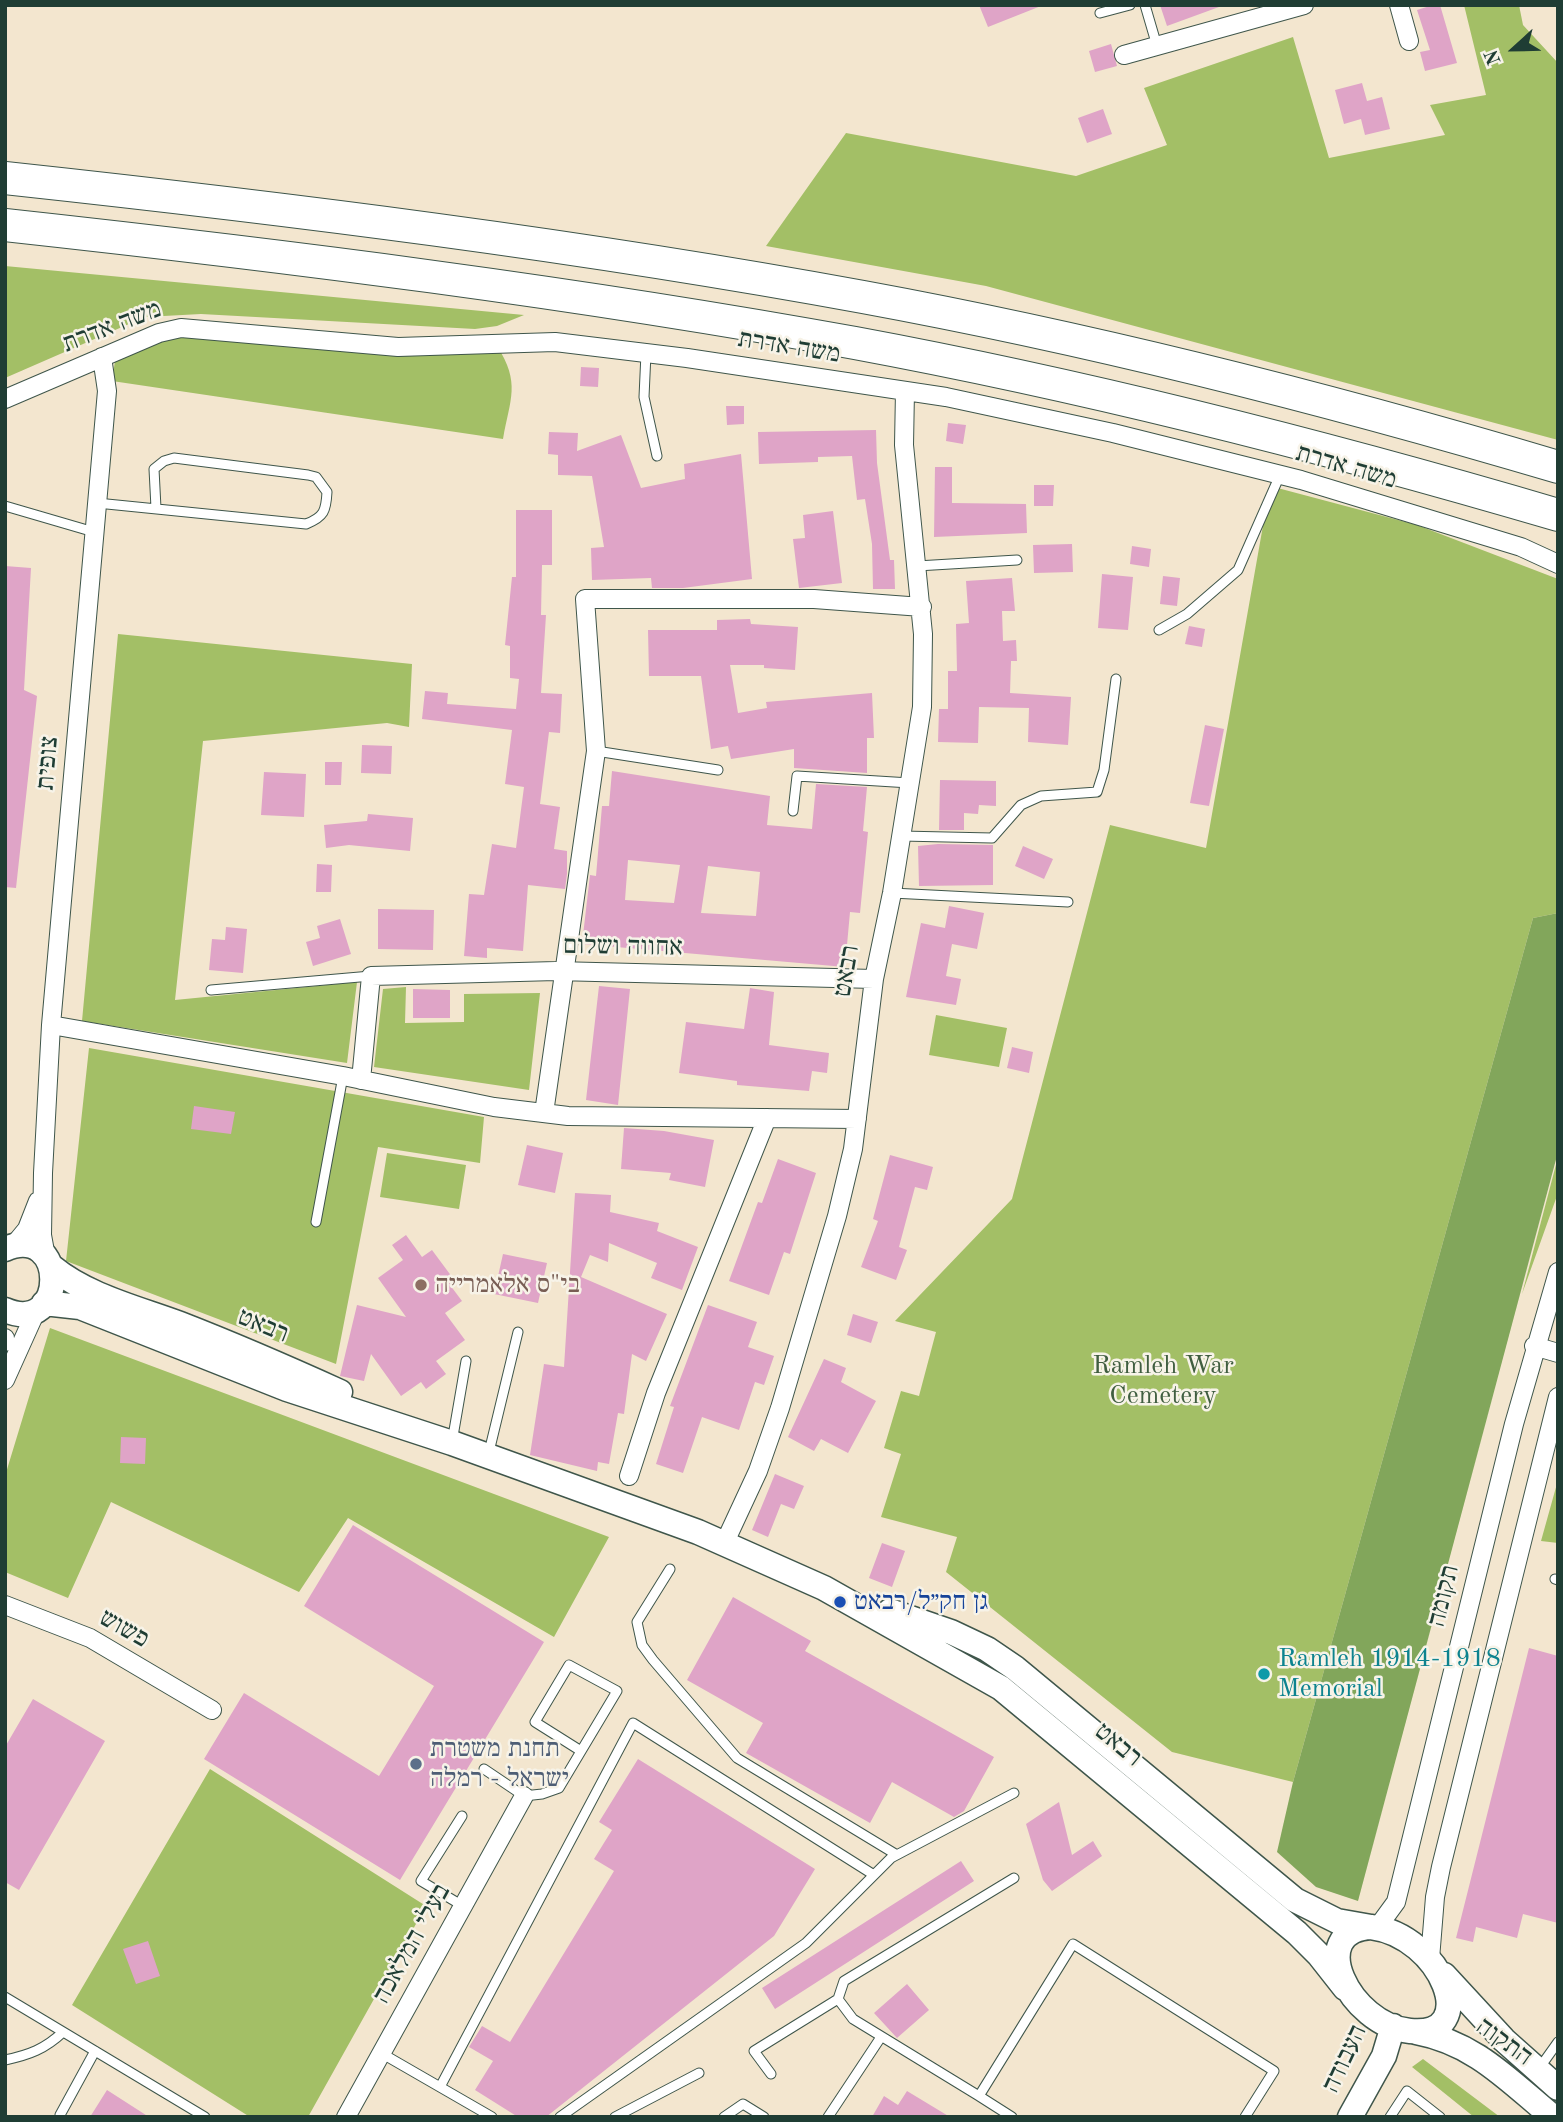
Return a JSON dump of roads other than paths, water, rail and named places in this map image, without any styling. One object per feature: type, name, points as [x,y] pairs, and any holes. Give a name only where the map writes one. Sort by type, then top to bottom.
[{"type":"highway","points":[[5,178],[198,199],[524,242],[863,298],[1036,332],[1238,379],[1440,432],[1558,467]]},
{"type":"highway","points":[[5,225],[192,245],[518,288],[855,343],[1026,377],[1228,425],[1427,477],[1558,515]]},
{"type":"street","points":[[1125,55],[1304,5]]},
{"type":"street","points":[[1399,5],[1409,41]]},
{"type":"street","name":"משה אדרת","points":[[5,399],[159,333],[181,328],[398,347],[555,342],[905,391],[1113,433],[1280,475],[1521,547],[1558,564]]},
{"type":"street","name":"צופית","points":[[49,1262],[42,1235],[51,1025],[107,391],[102,357]]},
{"type":"street","name":"רבאט","points":[[724,1542],[758,1471],[780,1408],[837,1216],[857,1119],[874,979],[892,893],[922,707],[922,607],[904,445],[905,391]]},
{"type":"street","points":[[544,1113],[596,751],[585,599],[814,599],[922,607]]},
{"type":"street","name":"אחווה ושלום","points":[[371,976],[565,971],[874,979]]},
{"type":"street","points":[[352,1078],[371,976]]},
{"type":"street","points":[[51,1025],[352,1078],[494,1107],[568,1116],[857,1119]]},
{"type":"street","points":[[629,1476],[656,1393],[767,1118]]},
{"type":"street","name":"צופית","points":[[9,1248],[27,1228],[37,1204],[43,1173]]},
{"type":"street","name":"רבאט","points":[[9,1248],[31,1247],[66,1279],[295,1371],[452,1443]]},
{"type":"street","points":[[5,1380],[53,1286],[49,1262]]},
{"type":"street","name":"תקומה","points":[[1374,1927],[1396,1902],[1534,1346],[1558,1272]]},
{"type":"street","name":"רבאט","points":[[5,1310],[20,1314],[41,1306],[80,1307],[287,1389],[452,1443],[724,1542],[824,1588],[975,1671],[1036,1715],[1289,1927],[1319,1955],[1345,1988]]},
{"type":"street","points":[[1534,1346],[1558,1353]]},
{"type":"street","points":[[1435,1964],[1405,1938],[1374,1927],[1352,1933],[1342,1945],[1338,1966],[1345,1988],[1361,2007],[1402,2029],[1431,2028],[1444,2016],[1448,1993],[1435,1964],[1435,1897],[1553,1427],[1558,1397]]},
{"type":"street","name":"רבאט","points":[[824,1588],[951,1632],[987,1649],[1051,1696],[1295,1900],[1337,1921],[1374,1927]]},
{"type":"street","name":"פשוש","points":[[5,1605],[90,1638],[212,1710]]},
{"type":"street","name":"בעלי המלאכה","points":[[346,2117],[524,1796]]},
{"type":"street","name":"התקוה","points":[[1435,1964],[1537,2071],[1558,2088]]},
{"type":"street","name":"התקוה","points":[[1402,2029],[1453,2041],[1479,2054],[1553,2117]]},
{"type":"street","name":"העבודה","points":[[1350,2117],[1402,2029]]},
{"type":"lane","points":[[1100,13],[1130,5]]},
{"type":"lane","points":[[1145,5],[1157,46]]},
{"type":"lane","points":[[646,353],[644,397],[657,456]]},
{"type":"lane","points":[[97,503],[306,524],[320,519],[325,511],[327,492],[316,477],[308,475],[174,458],[164,461],[154,469],[156,508]]},
{"type":"lane","points":[[1159,630],[1187,614],[1238,570],[1280,475]]},
{"type":"lane","points":[[5,506],[94,532]]},
{"type":"lane","points":[[917,566],[1017,559]]},
{"type":"lane","points":[[901,836],[992,838],[1021,806],[1041,796],[1097,792],[1104,770],[1116,679]]},
{"type":"lane","points":[[596,751],[718,770]]},
{"type":"lane","points":[[793,811],[797,776],[910,783]]},
{"type":"lane","points":[[892,893],[1068,902]]},
{"type":"lane","points":[[211,990],[371,976]]},
{"type":"lane","points":[[316,1222],[352,1078]]},
{"type":"lane","points":[[488,1456],[519,1332]]},
{"type":"lane","points":[[452,1443],[466,1361]]},
{"type":"lane","points":[[670,1569],[637,1622],[642,1645],[653,1660],[737,1758],[897,1855]]},
{"type":"lane","points":[[484,1769],[524,1796],[559,1788],[617,1691],[569,1665],[535,1721],[580,1751]]},
{"type":"lane","points":[[440,2087],[633,1723],[874,1875]]},
{"type":"lane","points":[[560,2117],[806,1943],[897,1855],[1014,1793]]},
{"type":"lane","points":[[462,1816],[421,1881],[463,1906]]},
{"type":"lane","points":[[771,2074],[754,2050],[838,1999],[844,1981],[1014,1878]]},
{"type":"lane","points":[[979,2096],[1073,1944],[1273,2071],[1245,2117]]},
{"type":"lane","points":[[5,1997],[205,2117]]},
{"type":"lane","points":[[838,1999],[853,2020],[1012,2117]]},
{"type":"lane","points":[[5,2060],[32,2054],[50,2045],[63,2032]]},
{"type":"lane","points":[[828,2117],[881,2037]]},
{"type":"lane","points":[[1537,2071],[1558,2042]]},
{"type":"lane","points":[[61,2115],[95,2051]]},
{"type":"lane","points":[[381,2053],[492,2117]]},
{"type":"lane","points":[[615,2117],[699,2073]]},
{"type":"lane","points":[[1390,2117],[1408,2091],[1440,2117]]},
{"type":"lane","points":[[724,2117],[743,2104],[764,2117]]},
{"type":"place","name":"בי\"ס אלאמרייה","points":[[421,1285]]},
{"type":"place","name":"גן חק״ל/רבאט","points":[[840,1602]]},
{"type":"place","name":"Ramleh 1914-1918 Memorial","points":[[1264,1674]]},
{"type":"place","name":"תחנת משטרת ישראל - רמלה","points":[[416,1764]]},
{"type":"park label","name":"Ramleh War Cemetery","points":[[1163,1381]]}]
